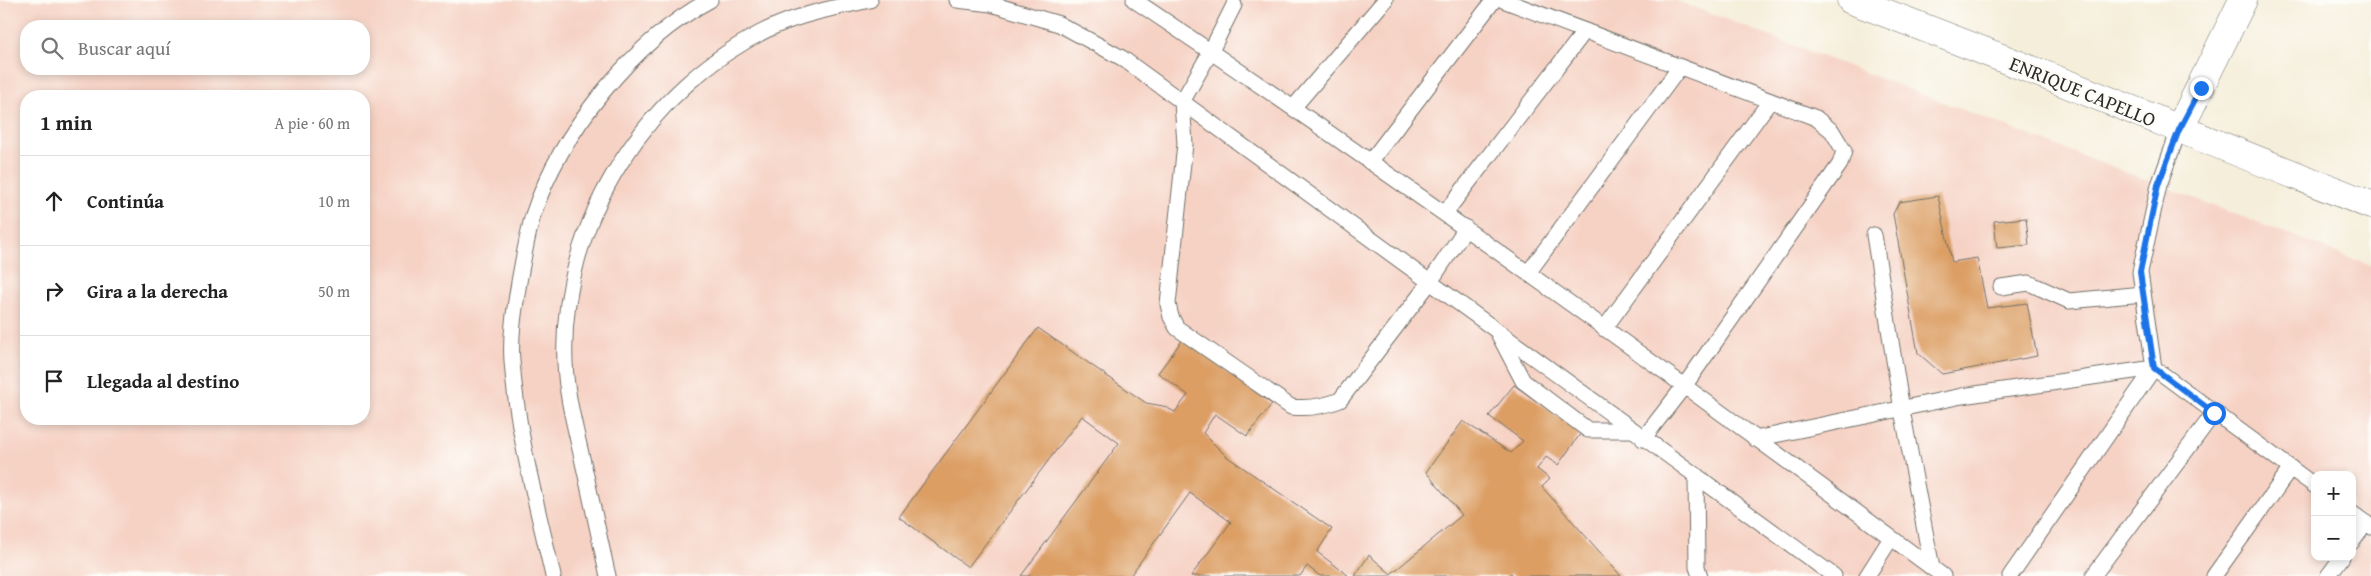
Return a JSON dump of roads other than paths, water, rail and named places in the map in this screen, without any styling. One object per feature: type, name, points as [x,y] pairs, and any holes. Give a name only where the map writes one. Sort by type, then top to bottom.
[{"type":"street","name":"ENRIQUE CAPELLO","points":[[1851,0],[1981,48],[2179,130],[2371,205]]},
{"type":"street","points":[[2179,130],[2243,0]]},
{"type":"lane","points":[[553,576],[520,433],[512,359],[514,309],[533,215],[554,167],[583,118],[608,84],[649,44],[696,7],[710,0]]},
{"type":"lane","points":[[608,576],[573,420],[565,362],[566,327],[572,280],[584,236],[602,195],[627,153],[662,107],[694,77],[732,51],[775,26],[818,11],[870,0]]},
{"type":"lane","points":[[957,0],[991,4],[1059,24],[1122,58],[1834,576]]},
{"type":"lane","points":[[1134,0],[1466,228],[1604,330],[1685,385],[1755,439],[1938,572]]},
{"type":"lane","points":[[1293,108],[1385,0]]},
{"type":"lane","points":[[1370,162],[1494,0]]},
{"type":"lane","points":[[1503,0],[1816,118],[1832,131],[1844,150],[1840,164],[1685,385],[1637,434]]},
{"type":"lane","points":[[1233,2],[1211,52],[1182,102],[1184,144],[1168,304],[1171,317],[1177,328],[1291,407],[1308,409],[1324,406],[1340,400],[1430,282],[1466,228]]},
{"type":"lane","points":[[1445,214],[1585,31]]},
{"type":"lane","points":[[1528,273],[1680,67]]},
{"type":"lane","points":[[1604,330],[1770,101]]},
{"type":"lane","points":[[2010,576],[2154,368],[2140,272],[2158,185],[2179,130]]},
{"type":"lane","points":[[1874,235],[1902,410],[1938,572]]},
{"type":"lane","points":[[2001,287],[2029,284],[2069,301],[2144,294]]},
{"type":"lane","points":[[1498,332],[1523,381],[1588,430],[1637,434]]},
{"type":"lane","points":[[1755,439],[1902,410],[1962,396],[2154,368],[2311,483]]},
{"type":"lane","points":[[2093,576],[2214,413]]},
{"type":"lane","points":[[2214,576],[2291,468]]},
{"type":"lane","points":[[1696,475],[1697,568],[1700,576]]},
{"type":"lane","points":[[2356,516],[2368,525],[2356,538]]},
{"type":"lane","points":[[1867,576],[1891,538]]},
{"type":"lane","points":[[2328,576],[2339,561]]}]
